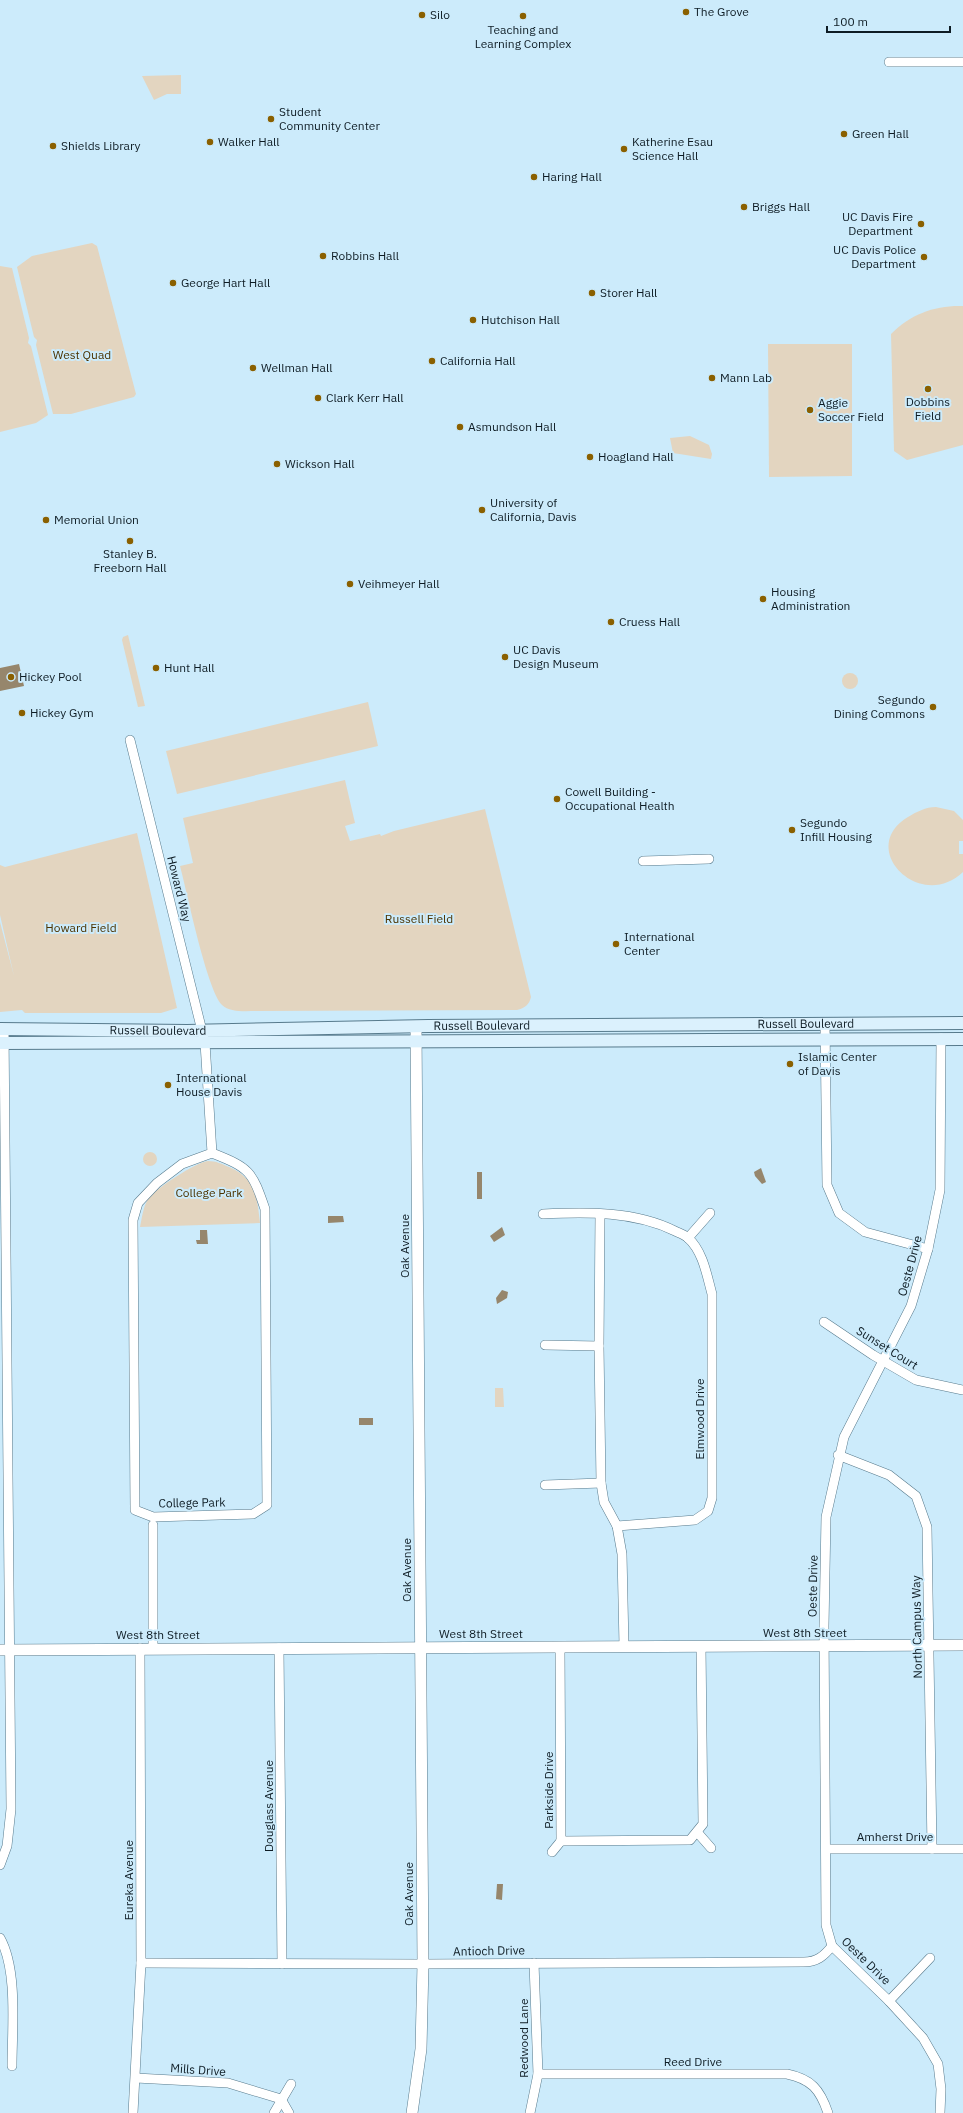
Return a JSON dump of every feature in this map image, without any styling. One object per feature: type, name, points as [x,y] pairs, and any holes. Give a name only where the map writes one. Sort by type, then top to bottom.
[{"type":"main road","name":"Russell Boulevard","points":[[2,1029],[202,1031],[416,1026],[963,1023]]},
{"type":"main road","points":[[510,1040],[514,1033],[536,1032],[542,1025]]},
{"type":"main road","name":"Russell Boulevard","points":[[2,1043],[205,1043],[825,1038],[963,1039]]},
{"type":"street","points":[[889,62],[963,62]]},
{"type":"street","name":"Howard Way","points":[[130,740],[205,1043]]},
{"type":"street","points":[[643,860],[709,859]]},
{"type":"street","points":[[825,1024],[827,1185],[839,1213],[865,1232],[928,1249]]},
{"type":"street","name":"Oak Avenue","points":[[412,2113],[421,2049],[423,1964],[416,1026]]},
{"type":"street","points":[[0,1865],[7,1846],[11,1809],[4,1650],[2,1029]]},
{"type":"street","name":"Oeste Drive","points":[[940,2113],[941,2089],[938,2064],[923,2038],[889,2001],[832,1946],[826,1925],[827,1849],[824,1646],[826,1517],[838,1455],[844,1437],[911,1306],[928,1249],[940,1190],[941,1038]]},
{"type":"street","points":[[205,1043],[212,1153]]},
{"type":"street","name":"College Park","points":[[212,1153],[229,1160],[249,1172],[256,1182],[265,1210],[267,1505],[254,1514],[153,1517],[135,1510],[133,1220],[138,1203],[157,1183],[182,1164],[212,1153]]},
{"type":"street","points":[[544,1214],[600,1214],[631,1216],[658,1223],[688,1238],[710,1213]]},
{"type":"street","points":[[600,1214],[599,1346],[602,1484],[604,1502],[617,1526],[622,1554],[624,1646]]},
{"type":"street","name":"Elmwood Drive","points":[[617,1526],[696,1520],[708,1511],[712,1498],[712,1294],[705,1269],[696,1248],[688,1238]]},
{"type":"street","name":"Sunset Court","points":[[824,1322],[883,1361],[916,1380],[963,1390]]},
{"type":"street","points":[[545,1345],[599,1346]]},
{"type":"street","name":"North Campus Way","points":[[838,1455],[889,1475],[916,1496],[927,1527],[932,1849]]},
{"type":"street","points":[[545,1485],[602,1484]]},
{"type":"street","points":[[153,1525],[153,1648]]},
{"type":"street","name":"West 8th Street","points":[[4,1650],[140,1648],[963,1645]]},
{"type":"street","points":[[701,1646],[703,1824],[697,1832],[711,1848]]},
{"type":"street","name":"Parkside Drive","points":[[560,1647],[561,1841],[690,1840],[697,1832]]},
{"type":"street","name":"Eureka Avenue","points":[[133,2113],[141,1963],[140,1648]]},
{"type":"street","name":"Douglass Avenue","points":[[279,1648],[282,1964]]},
{"type":"street","points":[[552,1852],[561,1841]]},
{"type":"street","name":"Amherst Drive","points":[[827,1849],[963,1849]]},
{"type":"street","points":[[0,1938],[5,1946],[11,1971],[12,2066]]},
{"type":"street","name":"Antioch Drive","points":[[141,1963],[423,1964],[810,1962],[824,1956],[832,1946]]},
{"type":"street","points":[[889,2001],[930,1958]]},
{"type":"street","name":"Redwood Lane","points":[[530,2113],[538,2074],[534,1963]]},
{"type":"street","name":"Reed Drive","points":[[538,2074],[787,2074],[801,2077],[813,2085],[821,2096],[828,2113]]},
{"type":"street","name":"Mills Drive","points":[[136,2078],[228,2083],[281,2099]]},
{"type":"street","points":[[274,2113],[291,2084]]},
{"type":"street","points":[[281,2099],[289,2113]]},
{"type":"green space","points":[[181,75],[181,94],[167,94],[154,100],[142,76]]},
{"type":"green space","name":"West Quad","points":[[92,243],[97,246],[136,394],[134,397],[71,414],[53,414],[36,345],[37,340],[34,337],[17,267],[32,256]]},
{"type":"green space","points":[[0,266],[12,268],[29,338],[28,343],[31,346],[48,415],[36,423],[0,432]]},
{"type":"green space","name":"Dobbins Field","points":[[963,306],[963,445],[907,460],[894,451],[891,334],[906,321],[924,312],[943,307]]},
{"type":"green space","name":"Aggie Soccer Field","points":[[768,344],[852,344],[852,476],[769,477]]},
{"type":"green space","points":[[690,436],[709,445],[712,454],[711,459],[673,453],[670,438]]},
{"type":"green space","points":[[128,635],[145,706],[138,707],[122,640],[123,637]]},
{"type":"green space","points":[[850,673],[856,675],[858,681],[856,687],[850,689],[844,687],[842,681],[844,675]]},
{"type":"green space","points":[[368,702],[378,746],[177,794],[166,751]]},
{"type":"green space","name":"Russell Field","points":[[345,780],[355,823],[345,826],[350,841],[380,834],[381,836],[394,831],[485,809],[531,997],[526,1006],[517,1010],[244,1011],[225,1008],[222,1005],[216,996],[210,981],[192,917],[180,866],[193,863],[183,818]]},
{"type":"green space","points":[[936,807],[954,811],[963,820],[963,841],[959,841],[959,854],[963,854],[963,872],[946,883],[929,885],[913,881],[900,872],[891,859],[889,844],[894,830],[908,817],[921,810]]},
{"type":"green space","name":"Howard Field","points":[[137,833],[177,1008],[161,1013],[25,1013],[22,1010],[0,1012],[0,922],[14,976],[0,915],[0,865],[5,867]]},
{"type":"green space","points":[[150,1152],[155,1154],[157,1159],[155,1164],[150,1166],[145,1164],[143,1159],[145,1154]]},
{"type":"green space","name":"College Park","points":[[208,1161],[219,1163],[238,1171],[249,1182],[256,1196],[260,1223],[140,1227],[145,1205],[152,1195],[186,1171]]},
{"type":"green space","points":[[495,1388],[503,1388],[504,1407],[495,1407]]},
{"type":"shaded area","name":"Hickey Pool","points":[[19,664],[24,686],[0,691],[0,668]]},
{"type":"shaded area","points":[[761,1168],[766,1182],[762,1184],[755,1176],[754,1172]]},
{"type":"shaded area","points":[[477,1172],[482,1172],[482,1199],[477,1199]]},
{"type":"shaded area","points":[[328,1216],[343,1216],[344,1222],[328,1223]]},
{"type":"shaded area","points":[[502,1227],[505,1235],[494,1242],[490,1236]]},
{"type":"shaded area","points":[[200,1230],[207,1230],[208,1244],[197,1244],[196,1240],[200,1240]]},
{"type":"shaded area","points":[[502,1290],[508,1292],[507,1298],[497,1304],[496,1298]]},
{"type":"shaded area","points":[[359,1418],[373,1418],[373,1425],[359,1425]]},
{"type":"shaded area","points":[[497,1884],[503,1884],[502,1900],[496,1899]]},
{"type":"place","name":"The Grove","points":[[686,12]]},
{"type":"place","name":"Silo","points":[[422,15]]},
{"type":"place","name":"Teaching and Learning Complex","points":[[523,16]]},
{"type":"place","name":"Student Community Center","points":[[271,119]]},
{"type":"place","name":"Green Hall","points":[[844,134]]},
{"type":"place","name":"Walker Hall","points":[[210,142]]},
{"type":"place","name":"Shields Library","points":[[53,146]]},
{"type":"place","name":"Katherine Esau Science Hall","points":[[624,149]]},
{"type":"place","name":"Haring Hall","points":[[534,177]]},
{"type":"place","name":"Briggs Hall","points":[[744,207]]},
{"type":"place","name":"UC Davis Fire Department","points":[[921,224]]},
{"type":"place","name":"Robbins Hall","points":[[323,256]]},
{"type":"place","name":"UC Davis Police Department","points":[[924,257]]},
{"type":"place","name":"George Hart Hall","points":[[173,283]]},
{"type":"place","name":"Storer Hall","points":[[592,293]]},
{"type":"place","name":"Hutchison Hall","points":[[473,320]]},
{"type":"place","name":"California Hall","points":[[432,361]]},
{"type":"place","name":"Wellman Hall","points":[[253,368]]},
{"type":"place","name":"Mann Lab","points":[[712,378]]},
{"type":"place","name":"Dobbins Field","points":[[928,389]]},
{"type":"place","name":"Clark Kerr Hall","points":[[318,398]]},
{"type":"place","name":"Aggie Soccer Field","points":[[810,410]]},
{"type":"place","name":"Asmundson Hall","points":[[460,427]]},
{"type":"place","name":"Hoagland Hall","points":[[590,457]]},
{"type":"place","name":"Wickson Hall","points":[[277,464]]},
{"type":"place","name":"University of California, Davis","points":[[482,510]]},
{"type":"place","name":"Memorial Union","points":[[46,520]]},
{"type":"place","name":"Stanley B. Freeborn Hall","points":[[130,541]]},
{"type":"place","name":"Veihmeyer Hall","points":[[350,584]]},
{"type":"place","name":"Housing Administration","points":[[763,599]]},
{"type":"place","name":"Cruess Hall","points":[[611,622]]},
{"type":"place","name":"UC Davis Design Museum","points":[[505,657]]},
{"type":"place","name":"Hunt Hall","points":[[156,668]]},
{"type":"place","name":"Hickey Pool","points":[[11,677]]},
{"type":"place","name":"Segundo Dining Commons","points":[[933,707]]},
{"type":"place","name":"Hickey Gym","points":[[22,713]]},
{"type":"place","name":"Cowell Building - Occupational Health","points":[[557,799]]},
{"type":"place","name":"Segundo Infill Housing","points":[[792,830]]},
{"type":"place","name":"International Center","points":[[616,944]]},
{"type":"place","name":"Islamic Center of Davis","points":[[790,1064]]},
{"type":"place","name":"International House Davis","points":[[168,1085]]}]
